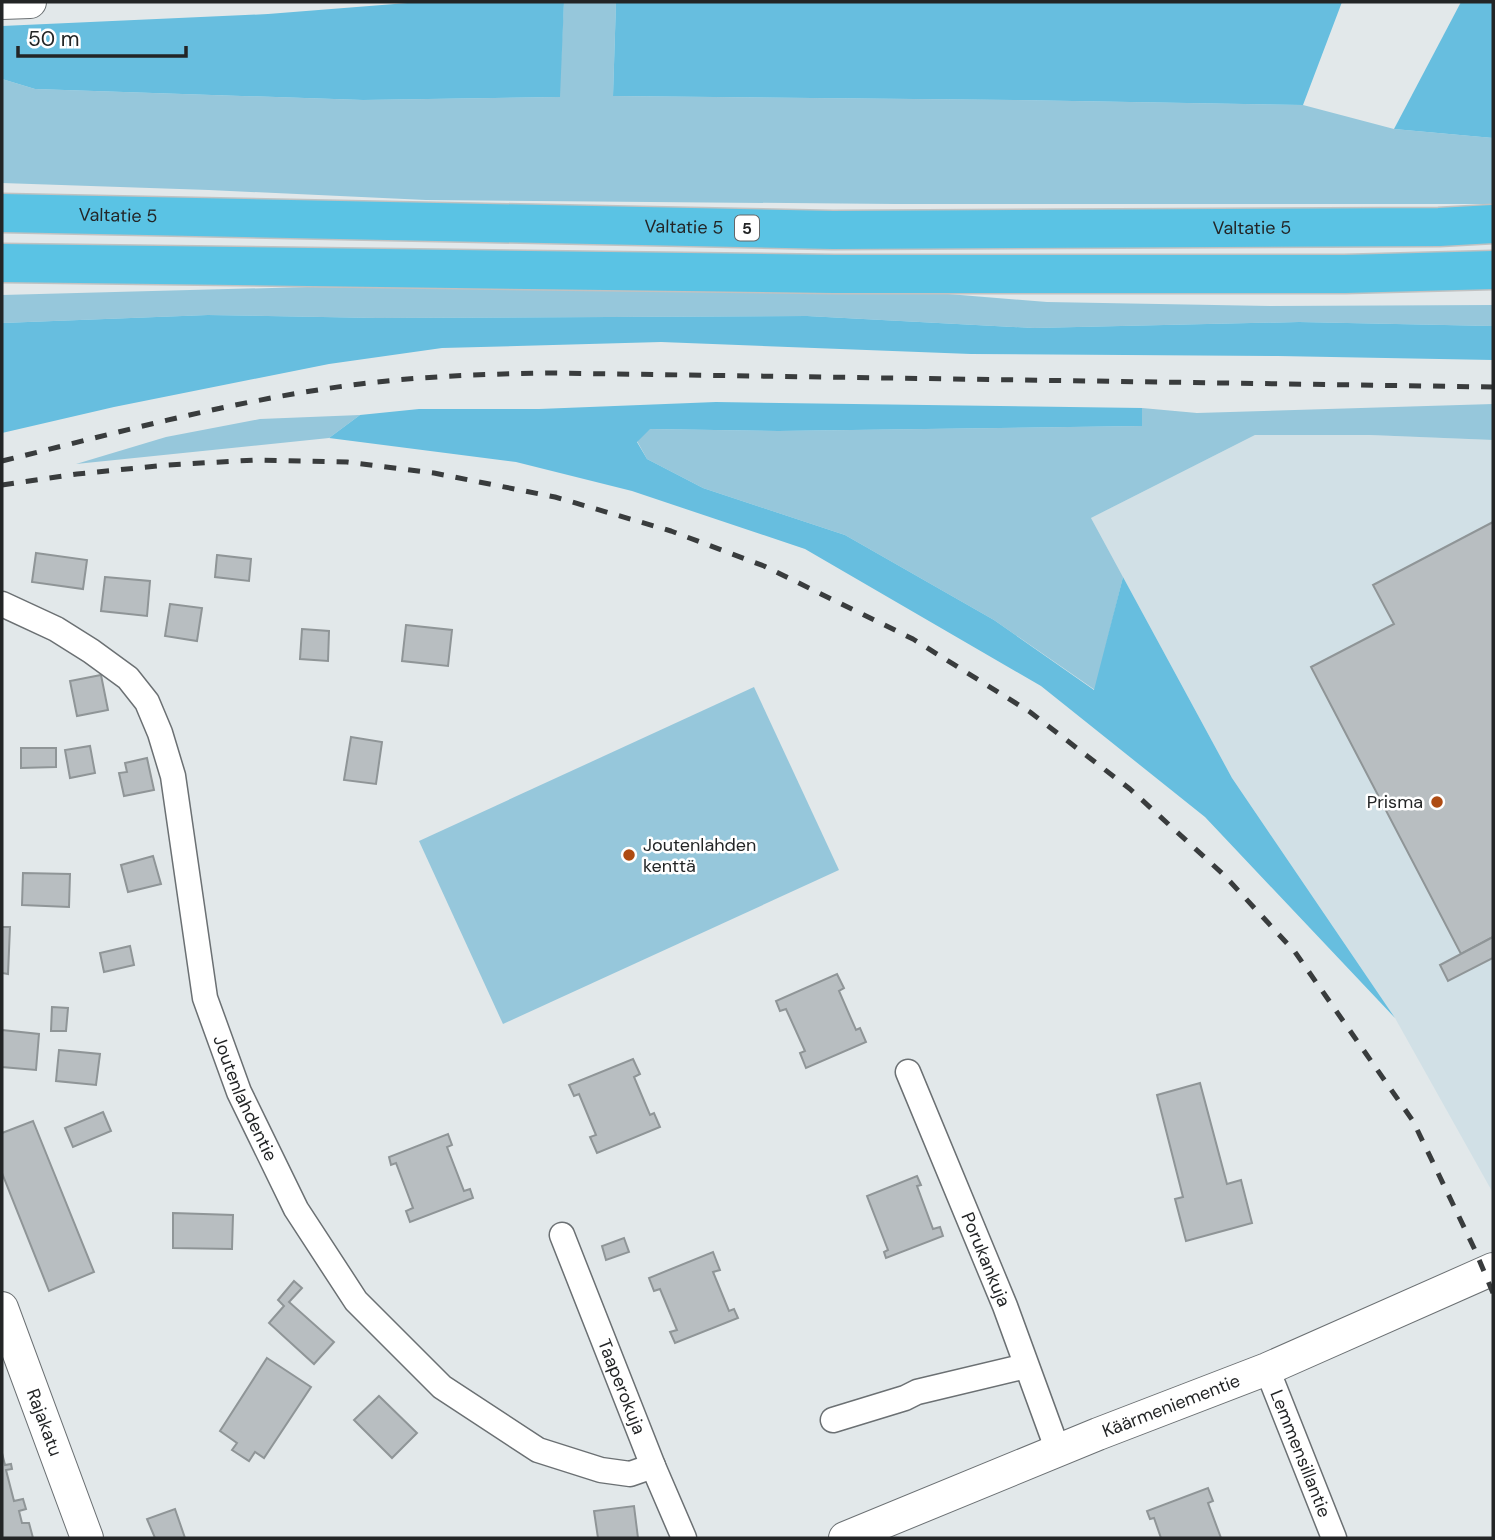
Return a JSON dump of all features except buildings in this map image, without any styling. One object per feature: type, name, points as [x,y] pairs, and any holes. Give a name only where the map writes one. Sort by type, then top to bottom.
[{"type":"highway","name":"Valtatie 5","points":[[2,213],[833,230],[1439,227],[1493,224]]},
{"type":"highway","points":[[2,263],[834,274],[1345,274],[1493,270]]},
{"type":"street","points":[[2,4],[30,2]]},
{"type":"street","name":"Joutenlahdentie","points":[[2,604],[56,629],[91,651],[128,678],[147,702],[173,776],[205,998],[240,1092],[296,1209],[356,1301],[442,1387],[537,1450],[600,1470],[630,1474],[653,1466]]},
{"type":"street","name":"Porukankuja","points":[[908,1072],[1005,1306],[1058,1451]]},
{"type":"street","name":"Taaperokuja","points":[[562,1235],[684,1538]]},
{"type":"street","name":"Käärmeniementie","points":[[845,1538],[1267,1369],[1493,1269]]},
{"type":"street","name":"Rajakatu","points":[[2,1308],[87,1538]]},
{"type":"street","points":[[833,1420],[917,1392],[1026,1366]]},
{"type":"street","name":"Lemmensillantie","points":[[1267,1369],[1334,1538]]},
{"type":"shaded area","points":[[420,2],[564,2],[560,97],[363,100],[35,89],[2,79],[2,26],[268,14]]},
{"type":"shaded area","points":[[564,2],[616,2],[613,96],[1303,105],[1394,129],[1493,138],[1493,204],[895,204],[426,200],[2,183],[2,79],[35,89],[363,100],[559,97]]},
{"type":"shaded area","points":[[616,2],[1342,2],[1303,105],[613,96]]},
{"type":"shaded area","points":[[1461,2],[1493,2],[1493,138],[1394,129]]},
{"type":"shaded area","points":[[308,287],[924,292],[1047,302],[1270,306],[1493,305],[1493,326],[1299,322],[1034,328],[807,316],[377,318],[208,315],[2,323],[2,295]]},
{"type":"shaded area","points":[[208,315],[377,318],[807,316],[1034,328],[1299,322],[1493,326],[1493,360],[971,354],[661,342],[442,348],[329,364],[114,407],[2,433],[2,323]]},
{"type":"shaded area","points":[[716,402],[1142,408],[1142,426],[778,431],[650,429],[637,442],[647,459],[703,488],[845,535],[994,620],[1094,690],[1123,577],[1232,778],[1395,1018],[1205,817],[1041,686],[805,549],[632,491],[516,462],[329,438],[360,415],[419,409],[539,409]]},
{"type":"shaded area","points":[[1493,404],[1493,440],[1370,435],[1255,435],[1091,518],[1123,577],[1095,690],[994,620],[845,535],[703,488],[647,459],[637,441],[649,429],[778,431],[1142,426],[1142,408],[1197,413]]},
{"type":"shaded area","points":[[360,415],[329,438],[76,464],[166,437],[260,419]]},
{"type":"shaded area","points":[[1255,435],[1370,435],[1493,440],[1493,1193],[1395,1018],[1232,778],[1091,518]]},
{"type":"shaded area","name":"Joutenlahden kenttä","points":[[754,687],[839,870],[503,1024],[419,841]]},
{"type":"railway","points":[[2,461],[270,398],[360,384],[456,376],[551,373],[1493,387]]},
{"type":"railway","points":[[2,485],[167,465],[255,460],[347,462],[434,473],[555,497],[671,531],[764,566],[913,639],[1030,712],[1130,789],[1224,875],[1295,952],[1413,1121],[1493,1293]]},
{"type":"place","name":"Prisma","points":[[1437,802]]},
{"type":"place","name":"Joutenlahden kenttä","points":[[629,855]]}]
